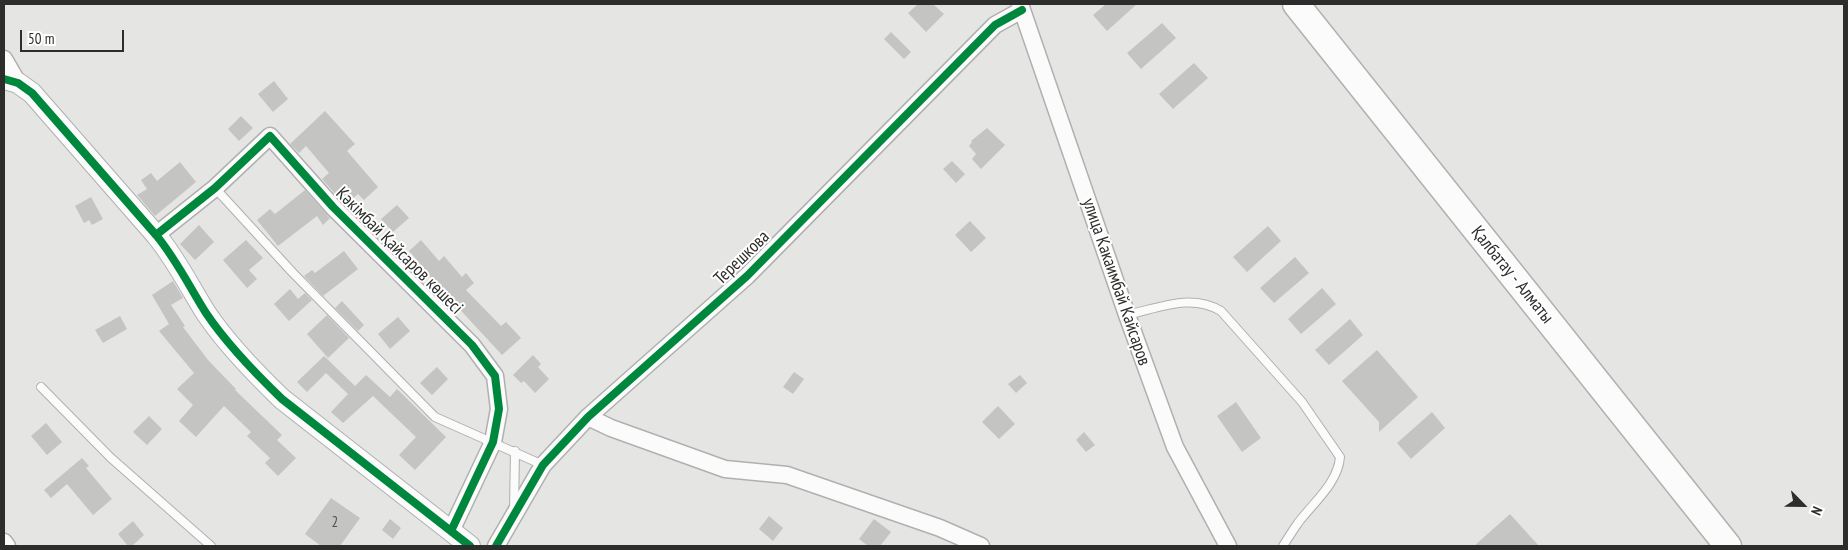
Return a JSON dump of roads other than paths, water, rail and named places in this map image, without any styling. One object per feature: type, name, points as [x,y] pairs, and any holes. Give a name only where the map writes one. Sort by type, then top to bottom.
[{"type":"highway","name":"Қалбатау - Алматы","points":[[1296,4],[1728,546]]},
{"type":"street","name":"улица Какаимбай Кайсаров","points":[[1021,7],[1127,315],[1175,447],[1228,546]]},
{"type":"street","name":"Терешкова","points":[[496,546],[543,465],[588,417],[747,276],[995,25],[1021,7]]},
{"type":"street","points":[[4,59],[11,81],[32,92],[173,256],[207,314],[259,377],[282,399],[470,546]]},
{"type":"street","name":"Кәкімбай Қайсаров көшесі","points":[[156,235],[215,188],[270,136],[333,207],[472,346],[495,376],[499,409],[493,442],[451,531]]},
{"type":"street","points":[[588,417],[611,428],[725,469],[787,475],[940,528],[981,546]]},
{"type":"street","points":[[4,542],[7,546]]},
{"type":"lane","points":[[215,188],[293,273],[435,417],[543,465]]},
{"type":"lane","points":[[1127,315],[1190,300],[1213,306],[1221,311],[1302,402],[1340,457],[1339,466],[1333,478],[1298,522],[1283,546]]},
{"type":"lane","points":[[41,387],[111,458],[211,546]]},
{"type":"lane","points":[[513,517],[515,451]]}]
